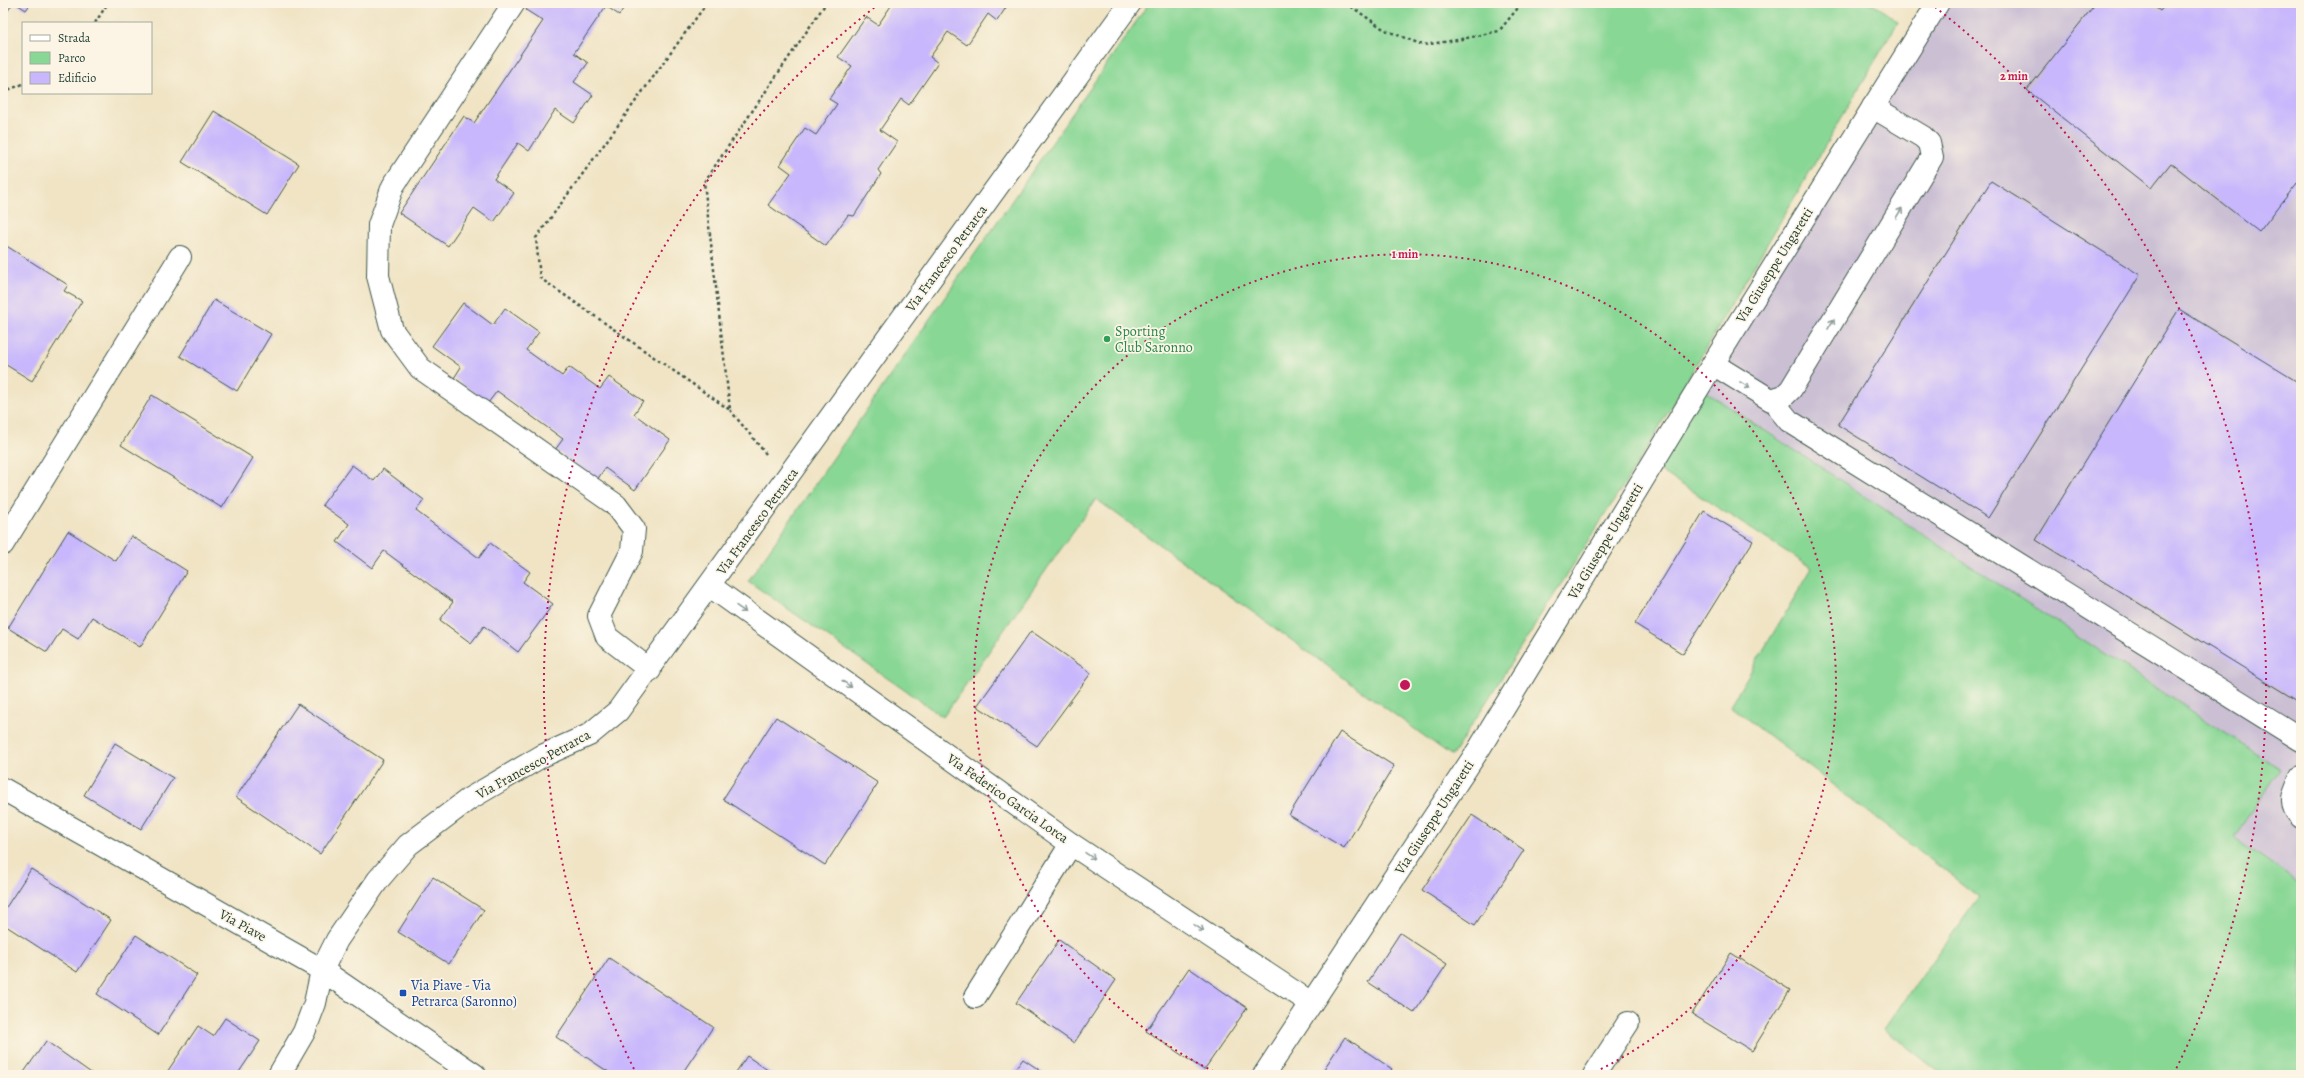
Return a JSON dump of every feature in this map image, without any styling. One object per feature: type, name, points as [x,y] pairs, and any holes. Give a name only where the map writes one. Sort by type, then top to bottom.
[{"type":"street","points":[[514,3],[394,186],[379,225],[378,276],[392,330],[420,368],[616,505],[634,529],[632,550],[599,616],[607,637],[650,670]]},
{"type":"street","name":"Via Francesco Petrarca","points":[[280,1075],[304,1032],[315,1003],[322,970],[355,912],[378,880],[408,845],[469,799],[542,756],[589,735],[618,711],[650,670],[1130,3]]},
{"type":"street","name":"Via Giuseppe Ungaretti","points":[[1264,1075],[1478,749],[1712,364],[1938,3]]},
{"type":"street","points":[[1712,364],[1771,400],[1778,399],[1791,389],[1932,157],[1929,143],[1923,137],[1873,107]]},
{"type":"street","points":[[3,544],[180,257]]},
{"type":"street","points":[[1778,399],[1780,410],[1789,421],[2301,740]]},
{"type":"street","name":"Via Federico Garcia Lorca","points":[[710,586],[1072,844],[1311,1003]]},
{"type":"street","points":[[2301,777],[2293,794],[2292,803],[2295,810],[2301,817]]},
{"type":"street","name":"Via Piave","points":[[3,789],[322,970],[475,1075]]},
{"type":"street","points":[[975,996],[1072,844]]},
{"type":"street","points":[[1594,1075],[1628,1023]]},
{"type":"path","points":[[96,22],[108,3]]},
{"type":"path","points":[[707,3],[536,238],[540,278],[730,410],[786,479]]},
{"type":"path","points":[[730,410],[704,182],[826,3]]},
{"type":"path","points":[[1346,3],[1385,30],[1423,45],[1500,31],[1522,3]]},
{"type":"path","points":[[3,92],[22,84]]},
{"type":"shaded area","points":[[1946,3],[2301,3],[2301,885],[2234,837],[2280,769],[1703,390]]},
{"type":"green space","points":[[1149,3],[1873,3],[1898,22],[1641,458],[1452,756],[1096,499],[943,717],[748,581]]},
{"type":"green space","points":[[1703,390],[2280,769],[2234,837],[2301,885],[2301,1075],[1943,1075],[1884,1029],[1979,897],[1730,706],[1812,568],[1656,468]]},
{"type":"building","points":[[3,3],[13,3],[3,18]]},
{"type":"building","points":[[15,3],[31,3],[26,10]]},
{"type":"building","points":[[531,3],[627,3],[619,15],[606,6],[574,53],[588,63],[574,82],[593,95],[574,123],[555,110],[529,151],[518,143],[494,179],[514,193],[494,222],[474,208],[448,246],[399,213],[464,116],[474,123],[543,21],[526,10]]},
{"type":"building","points":[[893,3],[912,3],[918,7],[920,3],[1009,3],[997,21],[988,14],[967,45],[948,32],[930,57],[938,63],[909,105],[901,99],[880,130],[897,142],[878,170],[881,174],[854,216],[848,215],[826,246],[768,205],[791,173],[780,165],[805,128],[816,135],[837,104],[829,99],[852,66],[838,57],[866,17],[878,25]]},
{"type":"building","points":[[2096,3],[2150,3],[2160,11],[2167,3],[2301,3],[2301,178],[2259,232],[2171,163],[2151,188],[2027,90]]},
{"type":"building","points":[[214,111],[299,164],[267,215],[182,162]]},
{"type":"building","points":[[1991,181],[2140,275],[1988,518],[1838,425]]},
{"type":"building","points":[[5,245],[68,285],[64,291],[82,301],[32,381],[3,363],[3,249]]},
{"type":"building","points":[[214,300],[271,334],[237,391],[180,356]]},
{"type":"building","points":[[463,303],[493,325],[505,308],[539,332],[526,350],[562,376],[569,367],[600,389],[609,377],[643,401],[634,414],[670,440],[635,490],[605,468],[597,480],[555,450],[563,439],[497,391],[488,403],[454,378],[461,367],[432,346]]},
{"type":"building","points":[[2179,309],[2301,384],[2301,700],[2299,702],[2036,540]]},
{"type":"building","points":[[152,395],[253,458],[222,508],[121,445]]},
{"type":"building","points":[[352,465],[374,481],[383,469],[424,500],[416,511],[479,558],[490,543],[530,572],[523,582],[553,604],[518,652],[484,626],[471,643],[440,620],[453,602],[384,551],[372,568],[337,542],[349,524],[322,505]]},
{"type":"building","points":[[1704,511],[1753,541],[1683,654],[1635,624]]},
{"type":"building","points":[[68,531],[116,561],[131,536],[187,571],[140,647],[92,617],[78,639],[62,629],[47,652],[8,628]]},
{"type":"building","points":[[1031,631],[1091,673],[1037,746],[977,706]]},
{"type":"building","points":[[298,704],[383,760],[320,854],[236,797]]},
{"type":"building","points":[[776,717],[878,783],[825,865],[723,799]]},
{"type":"building","points":[[1340,732],[1394,766],[1344,848],[1289,815]]},
{"type":"building","points":[[115,743],[173,778],[141,829],[84,795]]},
{"type":"building","points":[[1472,815],[1524,850],[1475,925],[1422,890]]},
{"type":"building","points":[[31,869],[111,920],[77,972],[3,924],[3,912]]},
{"type":"building","points":[[433,877],[484,910],[449,964],[398,932]]},
{"type":"building","points":[[1400,933],[1447,964],[1414,1013],[1368,982]]},
{"type":"building","points":[[136,935],[197,975],[158,1035],[97,994]]},
{"type":"building","points":[[1059,940],[1116,980],[1074,1043],[1016,1003]]},
{"type":"building","points":[[1731,953],[1790,990],[1752,1051],[1692,1014]]},
{"type":"building","points":[[609,958],[713,1027],[681,1075],[613,1075],[556,1037]]},
{"type":"building","points":[[1189,968],[1247,1008],[1204,1070],[1146,1031]]},
{"type":"building","points":[[225,1018],[260,1041],[237,1075],[165,1075],[198,1026],[213,1036]]},
{"type":"building","points":[[1345,1037],[1392,1069],[1388,1075],[1320,1075]]},
{"type":"building","points":[[46,1041],[94,1075],[22,1075]]},
{"type":"building","points":[[747,1056],[775,1075],[734,1075]]},
{"type":"building","points":[[1023,1059],[1047,1075],[1011,1075]]},
{"type":"place","name":"Sporting Club Saronno","points":[[1107,339]]},
{"type":"place","name":"Via Piave - Via Petrarca (Saronno)","points":[[403,993]]}]
